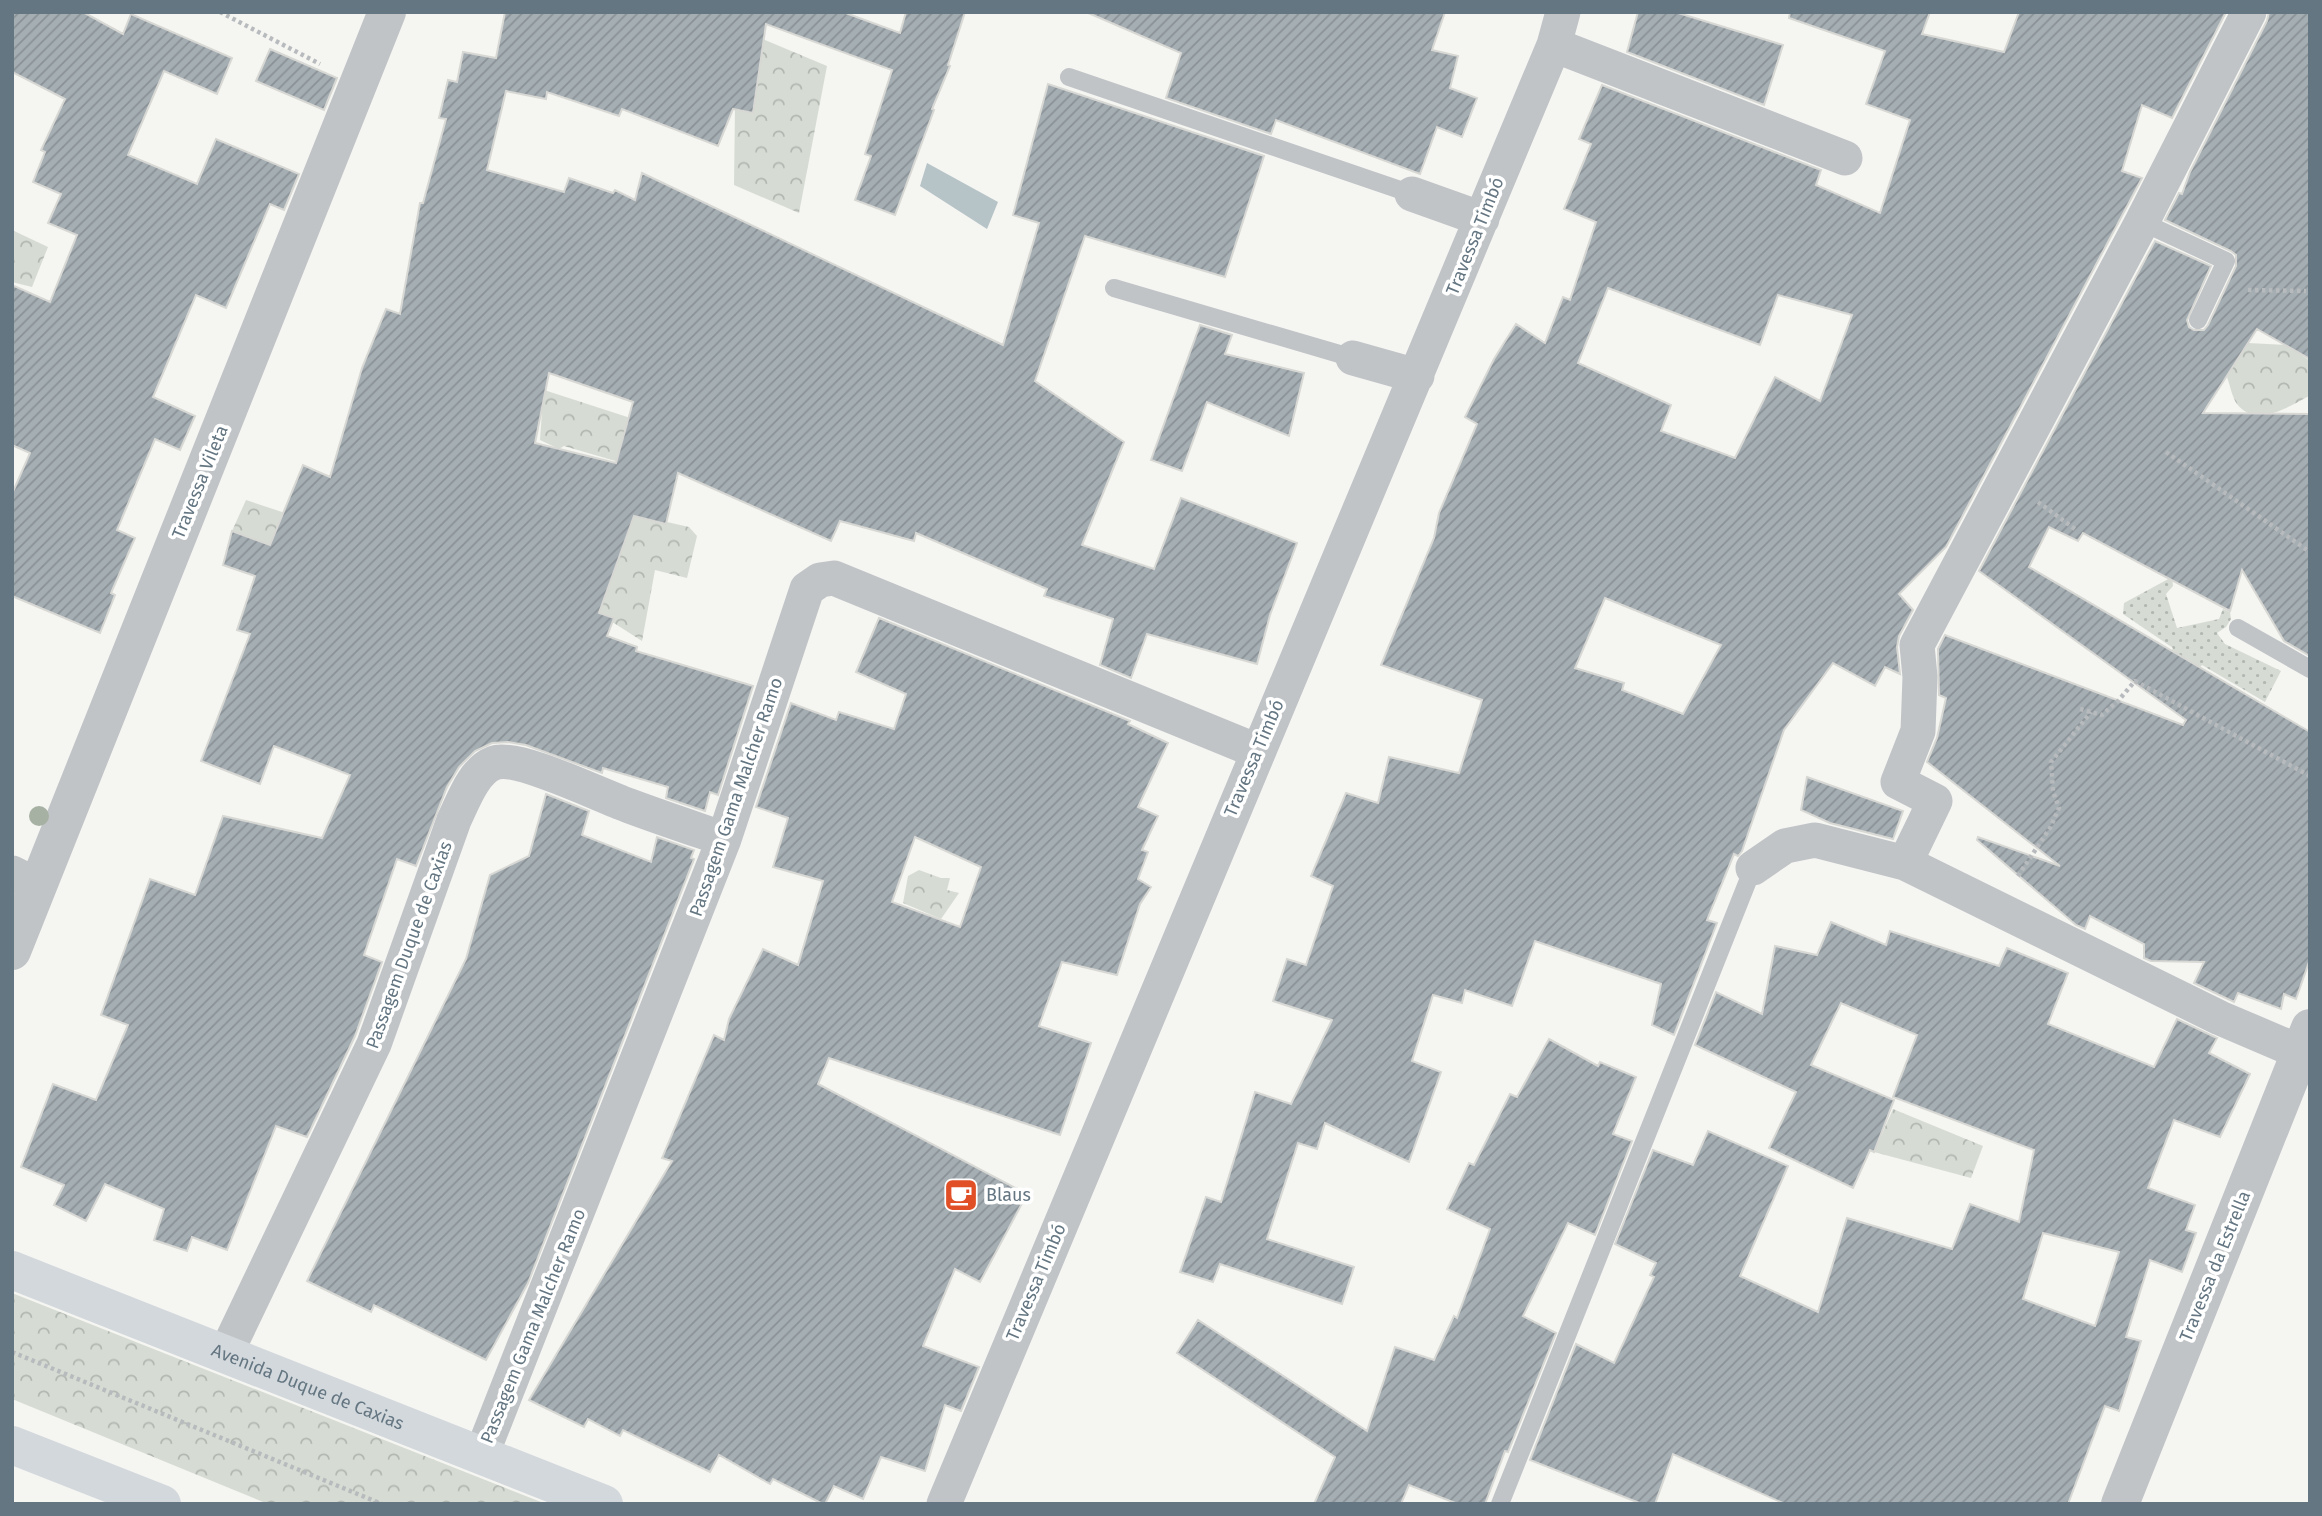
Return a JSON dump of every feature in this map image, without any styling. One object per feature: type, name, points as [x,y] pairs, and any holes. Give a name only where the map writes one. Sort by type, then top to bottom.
[{"type":"main road","name":"Avenida Duque de Caxias","points":[[12,1270],[604,1504]]},
{"type":"main road","points":[[12,1445],[162,1504]]},
{"type":"street","name":"Travessa Vileta","points":[[12,951],[25,879],[387,12]]},
{"type":"street","points":[[1905,863],[1935,801],[1898,782],[1917,731],[1920,677],[1917,645],[2142,222],[2249,12]]},
{"type":"street","points":[[1561,21],[1845,158]]},
{"type":"street","name":"Travessa Timbó","points":[[944,1504],[1257,751],[1417,376],[1561,21]]},
{"type":"street","points":[[1412,194],[1482,219]]},
{"type":"street","points":[[1353,358],[1417,376]]},
{"type":"street","name":"Passagem Gama Malcher Ramo","points":[[481,1456],[724,839],[807,589],[820,580],[834,578],[1257,751]]},
{"type":"street","name":"Passagem Duque de Caxias","points":[[226,1353],[374,1045],[454,820],[469,788],[483,771],[494,763],[512,762],[534,768],[624,804],[724,839]]},
{"type":"street","points":[[1753,868],[1785,846],[1815,840],[1905,863],[2220,1018],[2305,1040]]},
{"type":"street","name":"Travessa da Estrella","points":[[2120,1504],[2305,1040]]},
{"type":"lane","points":[[1069,77],[1412,194]]},
{"type":"lane","points":[[2142,222],[2226,261],[2198,320]]},
{"type":"lane","points":[[1114,288],[1353,358]]},
{"type":"lane","points":[[2238,628],[2310,669]]},
{"type":"lane","points":[[1500,1504],[1753,868]]},
{"type":"path","points":[[220,12],[358,84]]},
{"type":"path","points":[[2218,278],[2247,290],[2306,291]]},
{"type":"path","points":[[2166,452],[2310,552]]},
{"type":"path","points":[[2080,709],[2102,715],[2135,681],[2310,776]]},
{"type":"path","points":[[2001,911],[2002,901],[2050,828],[2059,808],[2053,790],[2050,762],[2091,712]]},
{"type":"path","points":[[12,1352],[383,1504]]},
{"type":"green space","points":[[736,28],[827,66],[799,213],[734,185]]},
{"type":"green space","points":[[12,230],[48,247],[32,287],[12,282]]},
{"type":"green space","points":[[2248,343],[2287,345],[2310,361],[2309,396],[2272,413],[2262,415],[2244,411],[2235,401],[2227,377]]},
{"type":"green space","points":[[538,388],[689,437],[677,479],[564,446],[559,449],[540,440],[542,411]]},
{"type":"green space","points":[[246,500],[486,580],[614,510],[689,527],[697,536],[687,578],[655,570],[642,641],[595,611],[276,547],[232,531]]},
{"type":"green space","points":[[2172,577],[2173,586],[2166,594],[2177,628],[2219,619],[2223,609],[2230,612],[2231,619],[2226,627],[2217,633],[2225,644],[2281,671],[2265,702],[2202,665],[2179,693],[2155,679],[2173,648],[2123,614],[2124,603]]},
{"type":"green space","points":[[919,870],[941,878],[950,878],[947,890],[959,893],[941,919],[903,903],[908,876]]},
{"type":"green space","points":[[1893,1109],[1983,1146],[1971,1178],[1874,1152]]},
{"type":"green space","points":[[12,1293],[546,1504],[268,1504],[12,1399]]},
{"type":"shaded area","points":[[927,163],[998,202],[987,229],[920,186]]},
{"type":"building","points":[[12,12],[83,12],[123,34],[131,14],[232,58],[217,94],[164,71],[128,155],[197,184],[216,139],[299,174],[284,210],[270,204],[226,308],[196,295],[153,397],[195,416],[180,450],[155,439],[117,530],[135,538],[111,593],[115,595],[100,633],[12,596],[12,494],[30,453],[12,445],[12,285],[50,302],[77,235],[48,223],[61,194],[33,182],[45,152],[41,150],[65,99],[12,72]]},
{"type":"building","points":[[505,12],[843,12],[900,33],[906,12],[965,12],[948,65],[950,66],[895,215],[855,200],[871,156],[865,154],[892,70],[766,24],[753,113],[733,109],[718,146],[622,109],[619,116],[547,92],[546,99],[506,91],[487,170],[564,192],[569,178],[613,193],[615,190],[635,200],[642,173],[1003,345],[1039,223],[1013,215],[1048,84],[1264,156],[1225,277],[1085,236],[1035,381],[1124,442],[1082,545],[1154,569],[1181,498],[1297,543],[1270,615],[1257,664],[1147,634],[1131,678],[1100,665],[1113,619],[1044,596],[1047,589],[916,533],[914,541],[840,521],[831,541],[678,473],[666,524],[634,516],[599,613],[614,618],[607,636],[637,647],[636,651],[753,686],[718,795],[710,792],[705,811],[666,798],[668,787],[603,768],[602,773],[526,745],[492,743],[475,751],[459,767],[447,787],[416,866],[397,859],[364,955],[382,962],[355,1036],[307,1137],[276,1126],[227,1250],[192,1237],[187,1251],[154,1240],[164,1209],[105,1184],[86,1221],[54,1205],[64,1185],[21,1167],[53,1084],[96,1100],[128,1025],[101,1015],[150,879],[195,895],[223,816],[322,838],[350,775],[274,746],[260,784],[201,761],[250,634],[237,630],[255,576],[223,565],[232,531],[270,545],[303,465],[330,477],[362,368],[386,309],[400,314],[420,203],[423,203],[446,119],[439,118],[448,80],[457,82],[463,52],[496,58]],"holes":[[[549,373],[633,402],[616,463],[535,443]]]},
{"type":"building","points":[[1086,12],[1445,12],[1432,50],[1458,56],[1450,88],[1477,98],[1462,137],[1437,127],[1420,174],[1276,120],[1271,134],[1166,98],[1181,53]]},
{"type":"building","points":[[1638,12],[1675,12],[1783,45],[1764,105],[1627,52]]},
{"type":"building","points":[[1790,12],[1930,12],[1922,34],[2004,52],[2019,12],[2226,12],[2172,118],[2142,105],[2122,171],[2142,178],[1946,547],[1899,594],[1913,610],[1899,636],[1897,647],[1900,674],[1885,667],[1875,686],[1833,663],[1784,730],[1742,851],[1738,856],[1734,854],[1707,920],[1717,923],[1674,1035],[1652,1025],[1661,984],[1535,941],[1512,1006],[1465,990],[1462,1003],[1433,995],[1412,1061],[1441,1072],[1409,1162],[1325,1123],[1317,1149],[1298,1143],[1267,1239],[1354,1267],[1342,1304],[1220,1264],[1213,1282],[1180,1272],[1206,1197],[1221,1202],[1255,1092],[1291,1104],[1332,1020],[1273,1001],[1287,959],[1306,965],[1333,886],[1311,876],[1346,793],[1378,803],[1389,757],[1459,773],[1482,700],[1381,665],[1434,538],[1439,513],[1477,424],[1465,417],[1494,359],[1516,324],[1545,343],[1563,297],[1570,300],[1596,222],[1564,209],[1591,144],[1579,139],[1602,85],[1821,170],[1816,185],[1880,213],[1910,120],[1866,104],[1885,51],[1789,18]],"holes":[[[1608,288],[1760,345],[1778,295],[1852,315],[1820,401],[1775,377],[1735,458],[1661,431],[1671,405],[1578,363]],[[1605,598],[1721,645],[1683,714],[1622,690],[1624,683],[1575,668]]]},
{"type":"building","points":[[2269,12],[2310,12],[2310,359],[2257,329],[2203,413],[2310,414],[2310,656],[2284,641],[2242,570],[2230,611],[2083,533],[2078,541],[2049,527],[2029,567],[2310,732],[2310,959],[2296,999],[2284,994],[2281,1009],[2238,993],[2234,1002],[2194,983],[2204,962],[2151,961],[2144,958],[2144,944],[2090,916],[2085,929],[2076,925],[1977,840],[1978,837],[2060,866],[1927,762],[1937,738],[1946,698],[1939,695],[1938,649],[1945,635],[2183,725],[2186,720],[1979,571],[2155,241],[2211,266],[2187,320],[2189,327],[2194,330],[2204,330],[2208,325],[2236,266],[2236,255],[2165,220],[2179,193],[2182,194],[2190,172],[2267,21]]},
{"type":"building","points":[[270,49],[337,78],[324,110],[256,81]]},
{"type":"building","points":[[1200,325],[1232,335],[1225,354],[1304,373],[1289,436],[1207,402],[1182,471],[1151,460]]},
{"type":"building","points":[[879,618],[1130,721],[1128,724],[1168,743],[1138,807],[1158,816],[1142,850],[1148,852],[1138,879],[1151,887],[1140,904],[1117,975],[1062,962],[1039,1026],[1091,1043],[1060,1135],[829,1058],[818,1084],[1027,1194],[980,1282],[955,1269],[923,1346],[979,1367],[961,1411],[945,1405],[925,1471],[881,1457],[863,1499],[834,1486],[823,1504],[773,1479],[770,1484],[719,1455],[710,1472],[623,1430],[620,1436],[588,1419],[584,1427],[529,1400],[672,1161],[662,1158],[714,1035],[724,1040],[729,1019],[763,949],[798,965],[823,881],[773,867],[788,818],[756,807],[791,703],[836,720],[839,712],[894,729],[906,694],[856,672]],"holes":[[[915,837],[981,867],[960,927],[892,902]]]},
{"type":"building","points":[[1807,777],[1903,811],[1893,839],[1830,823],[1801,810]]},
{"type":"building","points":[[546,794],[589,811],[582,835],[651,862],[657,837],[694,850],[691,858],[694,859],[528,1283],[486,1360],[374,1305],[371,1312],[307,1281],[466,959],[490,875],[529,856]]},
{"type":"building","points":[[1831,922],[1886,945],[1890,931],[1999,966],[2007,948],[2068,973],[2048,1024],[2154,1067],[2177,1019],[2217,1038],[2209,1053],[2250,1074],[2220,1137],[2174,1120],[2148,1188],[2195,1205],[2186,1230],[2196,1233],[2182,1272],[2150,1260],[2126,1337],[2141,1341],[2119,1411],[2105,1406],[2068,1504],[1785,1504],[1673,1454],[1655,1504],[1642,1504],[1530,1460],[1576,1344],[1614,1363],[1654,1277],[1650,1275],[1656,1263],[1615,1244],[1653,1150],[1693,1165],[1708,1131],[1788,1166],[1740,1276],[1818,1312],[1847,1218],[1952,1249],[1970,1204],[2019,1222],[2034,1150],[1893,1097],[1917,1035],[1841,1003],[1811,1065],[1894,1100],[1874,1152],[1870,1150],[1853,1188],[1769,1148],[1796,1092],[1695,1045],[1716,992],[1762,1014],[1775,946],[1817,955]],"holes":[[[2043,1233],[2119,1252],[2095,1326],[2023,1299]]]},
{"type":"building","points":[[1549,1039],[1598,1066],[1600,1062],[1636,1077],[1613,1134],[1632,1141],[1595,1235],[1568,1223],[1523,1316],[1556,1333],[1485,1504],[1458,1504],[1409,1485],[1401,1504],[1314,1504],[1335,1457],[1177,1353],[1198,1320],[1367,1431],[1395,1347],[1434,1360],[1454,1316],[1457,1318],[1490,1229],[1447,1209],[1469,1163],[1474,1165],[1510,1094],[1517,1097]]},
{"type":"place","name":"Blaus","points":[[961,1195]]}]
